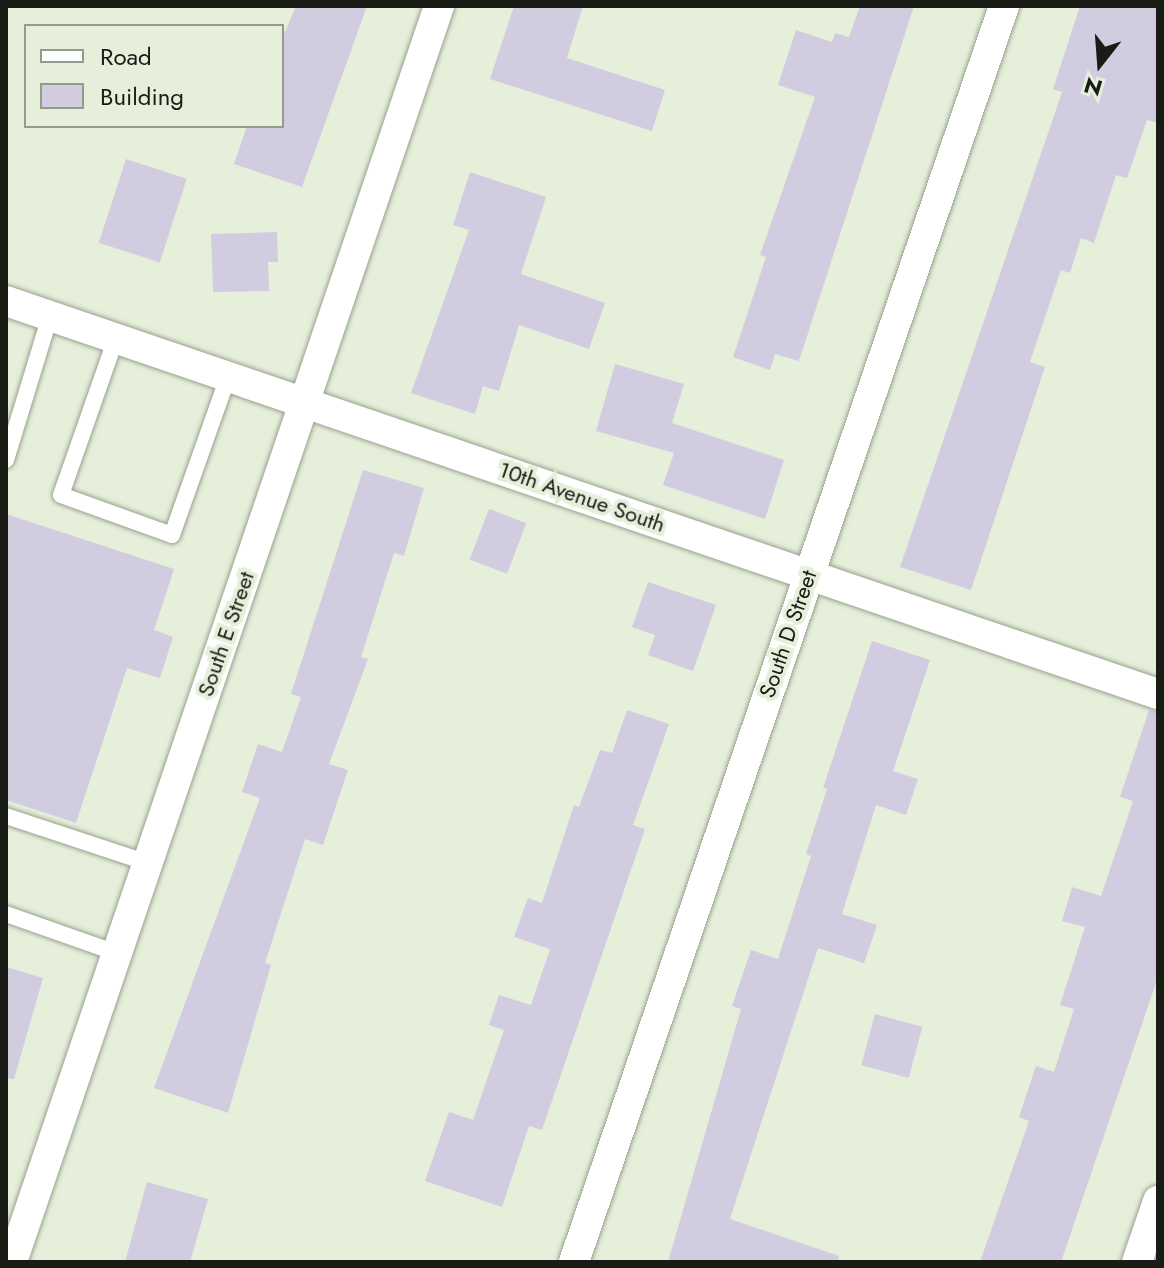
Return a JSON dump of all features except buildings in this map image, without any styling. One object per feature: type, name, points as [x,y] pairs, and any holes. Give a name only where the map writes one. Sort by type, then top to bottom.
[{"type":"street","name":"South E Street","points":[[12,1262],[439,6]]},
{"type":"street","name":"South D Street","points":[[574,1262],[1004,6]]},
{"type":"street","name":"10th Avenue South","points":[[6,301],[1158,694]]},
{"type":"street","points":[[1137,1262],[1158,1201]]},
{"type":"lane","points":[[6,460],[50,316]]},
{"type":"lane","points":[[116,338],[61,495],[172,535],[228,377]]},
{"type":"lane","points":[[6,816],[148,863]]},
{"type":"lane","points":[[6,914],[117,953]]}]
